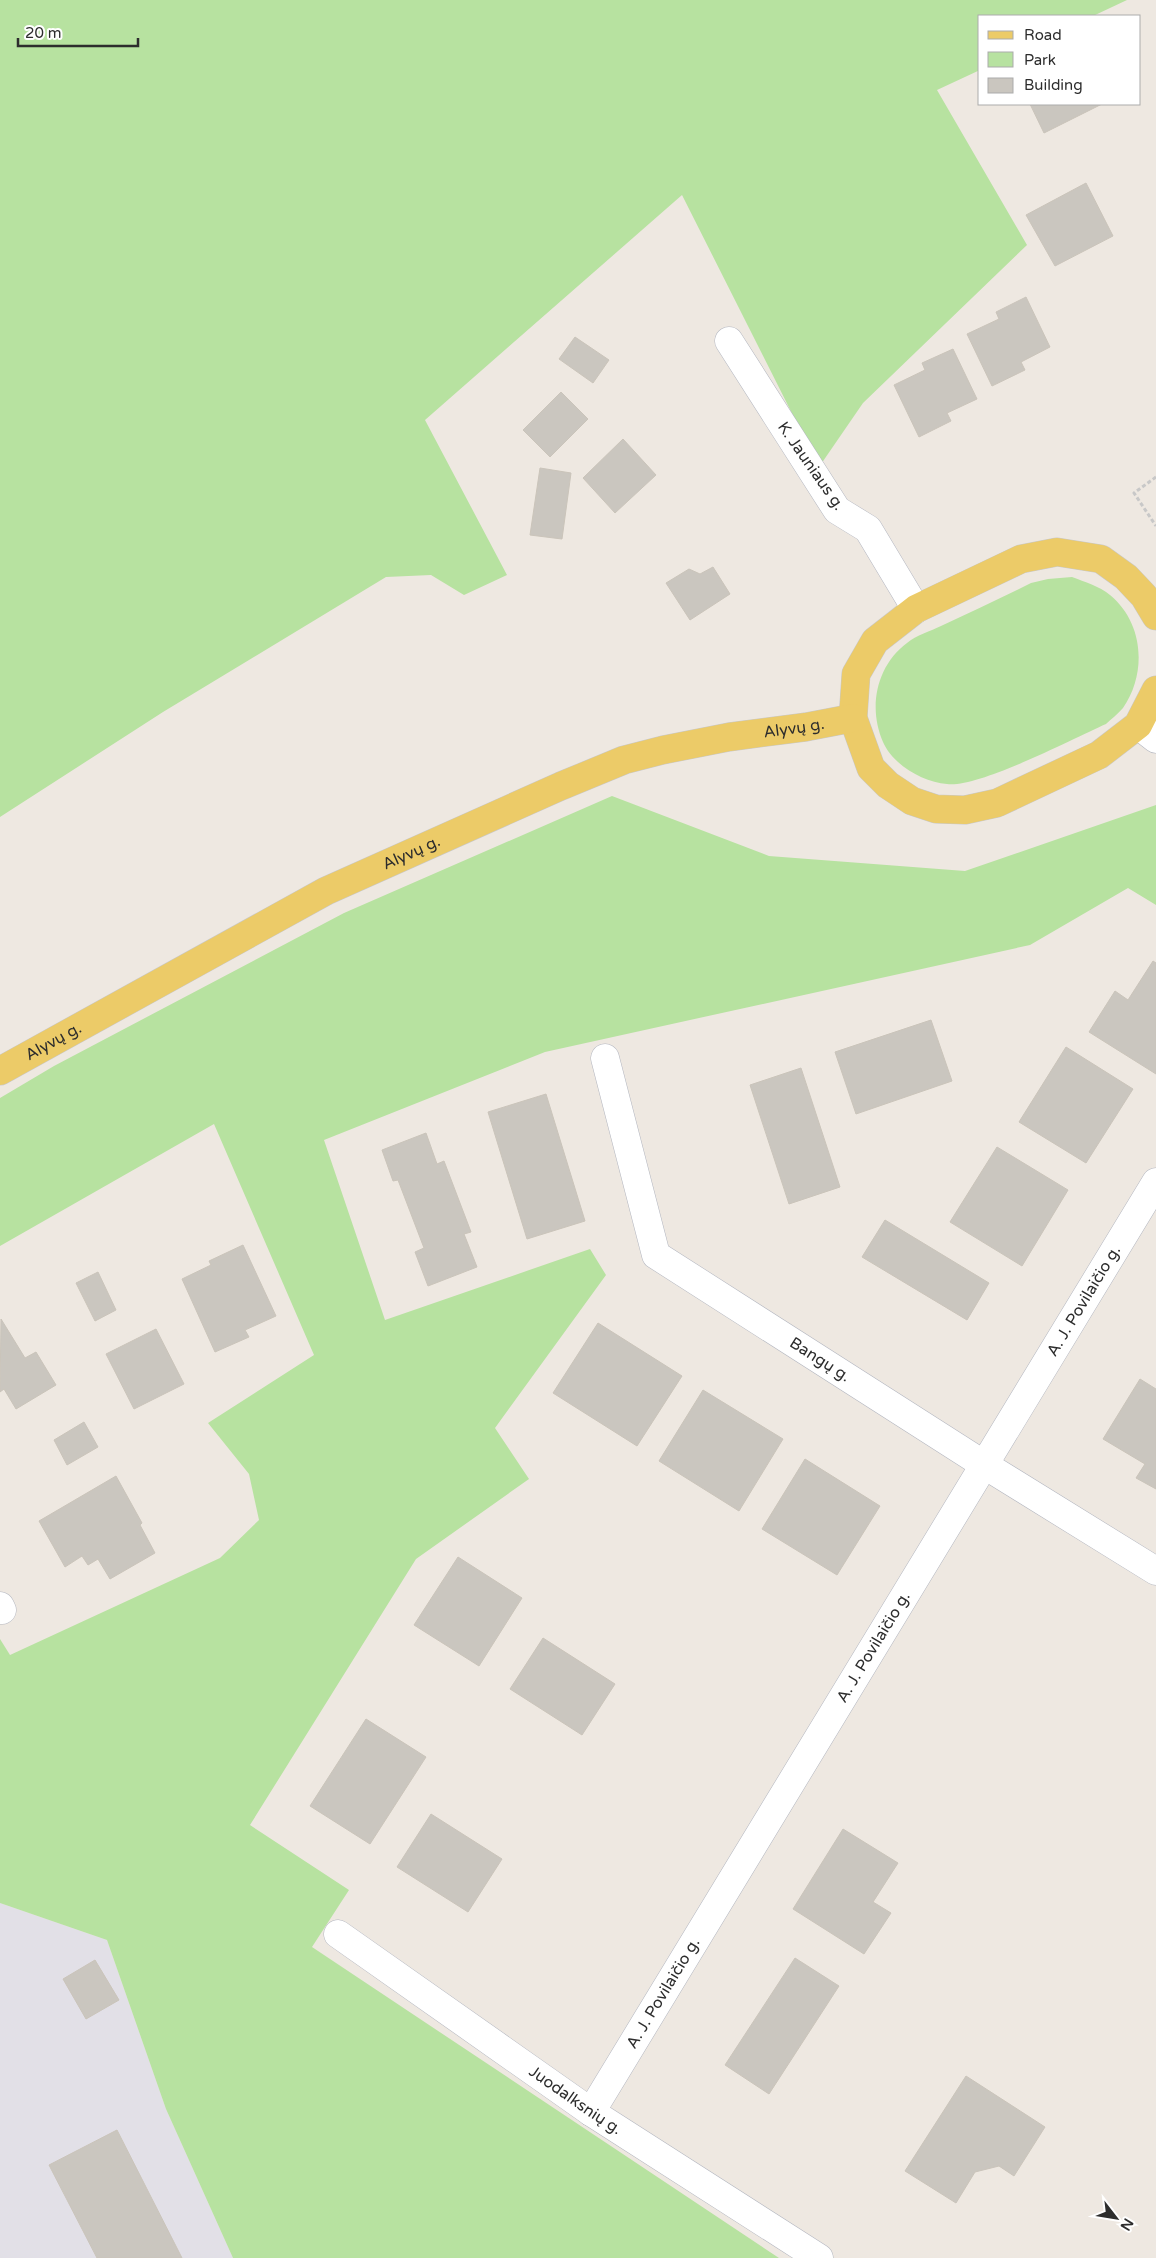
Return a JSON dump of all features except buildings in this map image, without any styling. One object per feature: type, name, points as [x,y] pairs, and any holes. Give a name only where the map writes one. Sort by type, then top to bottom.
[{"type":"main road","points":[[1152,600],[1126,577],[1101,559],[1057,552],[1021,559],[916,609],[875,641],[856,674],[853,718],[871,768],[888,785],[912,801],[936,809],[965,810],[997,803],[1147,732],[1156,690]]},
{"type":"main road","name":"Alyvų g.","points":[[0,1071],[326,891],[561,786],[624,760],[663,750],[728,737],[853,718]]},
{"type":"street","name":"K. Jauniaus g.","points":[[729,341],[838,510],[868,529],[916,609]]},
{"type":"street","name":"Bangų g.","points":[[605,1058],[656,1255],[983,1464],[1156,1571]]},
{"type":"street","name":"A. J. Povilaičio g.","points":[[591,2112],[1156,1182]]},
{"type":"street","name":"Juodalksnių g.","points":[[338,1934],[591,2112],[818,2258]]},
{"type":"path","points":[[1156,477],[1134,493],[1156,526]]},
{"type":"shaded area","points":[[0,1903],[107,1940],[166,2109],[233,2258],[0,2258]]},
{"type":"green space","points":[[0,0],[1127,0],[1095,15],[978,15],[978,71],[937,90],[1027,245],[863,403],[819,467],[682,195],[425,420],[507,575],[464,595],[431,575],[386,577],[163,712],[0,817]]},
{"type":"green space","points":[[1072,577],[1106,592],[1121,606],[1130,620],[1138,649],[1138,664],[1136,680],[1123,708],[1106,724],[1049,751],[1002,771],[962,783],[938,783],[919,776],[901,765],[883,742],[878,729],[876,715],[878,688],[882,675],[896,652],[915,638],[1031,583]]},
{"type":"green space","points":[[612,796],[769,856],[965,871],[1156,805],[1156,905],[1128,888],[1030,945],[545,1052],[324,1140],[385,1320],[590,1249],[606,1275],[495,1428],[529,1479],[416,1559],[250,1825],[349,1890],[312,1947],[779,2258],[233,2258],[166,2109],[107,1940],[0,1903],[0,1639],[10,1655],[220,1558],[259,1520],[249,1474],[208,1423],[314,1355],[214,1124],[0,1246],[0,1098],[54,1066],[344,913]]}]
